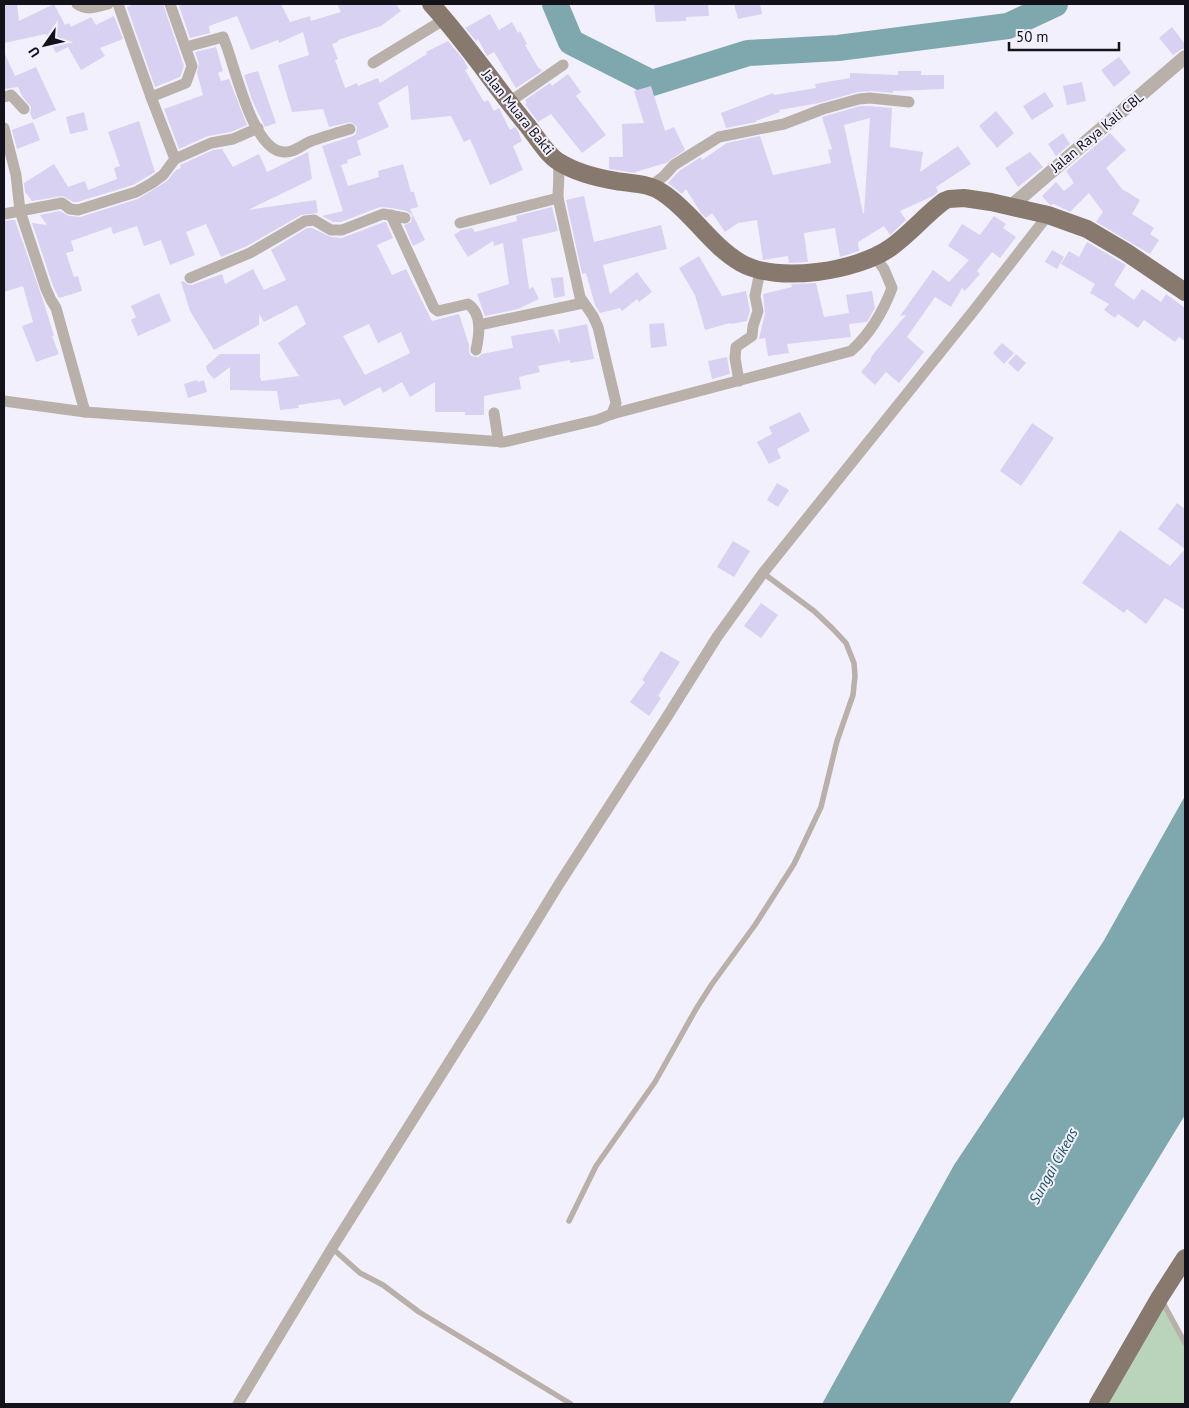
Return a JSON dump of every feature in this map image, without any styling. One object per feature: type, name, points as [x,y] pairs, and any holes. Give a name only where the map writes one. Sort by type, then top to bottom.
[{"type":"main road","name":"Jalan Muara Bakti","points":[[431,4],[445,19],[508,103],[558,161],[576,170],[614,181],[651,186],[679,206],[719,246],[742,263],[760,271],[804,272],[856,264],[875,257],[891,247],[944,201],[964,198],[1048,215],[1087,229],[1126,252],[1185,292]]},
{"type":"main road","points":[[1098,1404],[1160,1297],[1185,1258]]},
{"type":"street","points":[[77,4],[83,8],[90,8],[108,4]]},
{"type":"street","points":[[118,4],[175,158]]},
{"type":"street","points":[[151,97],[186,83],[192,66],[170,4]]},
{"type":"street","points":[[373,62],[445,19]]},
{"type":"street","points":[[186,48],[223,36],[247,109],[264,139],[277,151],[286,153],[309,142],[350,129]]},
{"type":"street","name":"Jalan Raya Kali CBL","points":[[1010,207],[1185,57]]},
{"type":"street","points":[[508,103],[563,65]]},
{"type":"street","points":[[4,97],[11,94],[24,109]]},
{"type":"street","points":[[651,186],[674,165],[719,137],[779,125],[823,109],[859,99],[876,98],[909,102]]},
{"type":"street","points":[[4,128],[16,175],[20,211],[46,289],[56,308],[85,412]]},
{"type":"street","points":[[4,214],[62,203],[70,209],[78,210],[126,196],[152,183],[163,174],[175,158],[212,143],[233,138],[258,128]]},
{"type":"street","points":[[558,161],[560,174],[558,198],[580,297],[598,327],[616,403],[612,414]]},
{"type":"street","points":[[460,223],[558,198]]},
{"type":"street","points":[[190,278],[244,256],[305,222],[314,220],[331,230],[342,230],[383,214],[405,218]]},
{"type":"street","points":[[391,215],[434,308],[442,311],[468,304],[471,306],[479,325],[476,350]]},
{"type":"street","points":[[238,1404],[332,1248],[559,884],[717,637],[763,573],[1048,215]]},
{"type":"street","points":[[4,401],[85,412],[504,442],[596,420],[612,414],[851,351],[862,342],[873,327],[887,302],[892,288],[884,269],[875,257]]},
{"type":"street","points":[[739,381],[735,358],[736,347],[752,336],[758,311],[756,296],[760,271]]},
{"type":"street","points":[[479,325],[584,303]]},
{"type":"street","points":[[494,413],[500,442]]},
{"type":"lane","points":[[569,1221],[596,1166],[655,1082],[707,992],[755,925],[794,864],[821,807],[837,741],[853,695],[854,663],[846,644],[833,629],[814,611],[763,573]]},
{"type":"lane","points":[[332,1248],[360,1273],[395,1293],[418,1312],[571,1404]]},
{"type":"lane","points":[[1160,1297],[1185,1343]]},
{"type":"green space","points":[[1160,1297],[1185,1343],[1185,1404],[1097,1404]]},
{"type":"water","name":"Sungai Cikeas","points":[[1185,796],[1185,1115],[1009,1404],[822,1404],[954,1165],[1103,942]]},
{"type":"building","points":[[4,4],[17,4],[19,21],[54,4],[65,25],[69,23],[71,27],[91,17],[96,25],[114,16],[123,39],[100,48],[105,56],[81,70],[68,47],[56,53],[46,34],[4,43]]},
{"type":"building","points":[[134,4],[163,4],[184,66],[180,77],[155,87],[127,7]]},
{"type":"building","points":[[185,4],[281,4],[290,22],[310,16],[311,21],[341,12],[337,4],[396,4],[401,11],[381,26],[338,40],[338,42],[332,44],[338,59],[335,60],[345,88],[357,83],[358,86],[378,78],[380,83],[427,54],[426,52],[448,41],[463,59],[468,68],[465,70],[484,102],[488,100],[494,111],[499,108],[510,130],[515,127],[517,129],[522,141],[513,146],[523,170],[490,185],[470,139],[464,142],[451,116],[411,120],[408,85],[378,103],[389,127],[357,141],[361,155],[347,160],[348,163],[341,165],[348,186],[379,177],[378,171],[403,164],[411,192],[414,192],[418,207],[410,209],[425,240],[413,246],[404,225],[411,222],[412,215],[407,211],[392,208],[380,207],[341,222],[333,222],[322,216],[343,211],[322,146],[353,136],[356,134],[357,127],[351,122],[329,127],[323,109],[292,112],[278,65],[309,55],[303,32],[279,43],[278,40],[251,50],[237,16],[209,26],[210,33],[190,38],[179,6]]},
{"type":"building","points":[[654,4],[708,4],[709,16],[686,17],[686,21],[656,22]]},
{"type":"building","points":[[734,4],[760,4],[762,14],[738,19]]},
{"type":"building","points":[[490,14],[499,30],[512,22],[518,33],[520,31],[527,44],[525,45],[542,71],[516,88],[494,52],[487,56],[478,39],[476,41],[465,28]]},
{"type":"building","points":[[1172,27],[1185,44],[1185,48],[1173,55],[1159,38]]},
{"type":"building","points":[[216,47],[223,71],[218,73],[221,81],[229,79],[247,125],[231,132],[208,136],[179,149],[164,109],[203,95],[197,73],[199,64],[195,52]]},
{"type":"building","points":[[4,52],[15,76],[36,67],[56,110],[33,120],[30,113],[31,107],[22,96],[18,87],[4,89]]},
{"type":"building","points":[[1119,57],[1131,73],[1114,87],[1101,70]]},
{"type":"building","points":[[258,71],[276,123],[265,127],[252,100],[244,75]]},
{"type":"building","points":[[898,71],[921,71],[921,75],[944,75],[944,89],[893,91],[893,93],[858,92],[819,103],[779,110],[780,112],[756,122],[726,128],[721,113],[773,93],[774,95],[816,88],[815,84],[850,78],[850,73],[898,75]]},
{"type":"building","points":[[568,74],[581,92],[576,96],[606,135],[582,153],[551,114],[538,122],[525,104],[527,103],[525,100],[550,83],[552,86]]},
{"type":"building","points":[[1082,82],[1086,101],[1067,105],[1063,86]]},
{"type":"building","points":[[651,86],[665,131],[674,127],[685,150],[666,163],[636,173],[609,169],[609,157],[623,157],[622,124],[644,123],[634,91]]},
{"type":"building","points":[[1045,92],[1054,106],[1032,120],[1023,106]]},
{"type":"building","points":[[860,106],[892,108],[890,147],[923,152],[920,172],[958,146],[971,164],[936,187],[938,192],[933,196],[900,211],[906,220],[890,235],[884,226],[858,242],[859,251],[840,257],[835,228],[804,233],[808,262],[789,263],[788,256],[763,260],[757,220],[738,223],[725,232],[712,213],[706,218],[701,213],[686,189],[682,194],[668,183],[679,171],[701,157],[702,160],[727,143],[760,136],[773,175],[831,163],[828,150],[832,149],[822,117]],"holes":[[[870,118],[864,213],[844,125]]]},
{"type":"building","points":[[996,111],[1014,133],[997,148],[979,126]]},
{"type":"building","points":[[84,112],[88,130],[70,134],[66,117]]},
{"type":"building","points":[[139,121],[155,172],[133,185],[77,202],[73,202],[63,196],[32,201],[25,192],[24,183],[54,164],[68,187],[85,181],[88,190],[117,179],[114,168],[120,166],[108,132]]},
{"type":"building","points":[[33,122],[40,140],[17,149],[12,130]]},
{"type":"building","points":[[1063,133],[1070,144],[1056,156],[1048,144]]},
{"type":"building","points":[[1110,133],[1126,150],[1106,168],[1122,189],[1140,200],[1132,214],[1154,228],[1150,234],[1159,240],[1150,254],[1096,222],[1103,212],[1089,193],[1070,212],[1054,204],[1050,205],[1042,196],[1056,182],[1064,191],[1074,183],[1066,171]]},
{"type":"building","points":[[222,149],[233,167],[259,154],[267,172],[308,152],[312,179],[248,210],[316,200],[318,213],[301,215],[247,246],[221,257],[206,224],[186,232],[195,255],[170,265],[161,240],[144,246],[137,226],[113,234],[111,227],[71,241],[74,251],[66,253],[74,277],[78,276],[82,291],[59,298],[53,286],[32,223],[47,225],[40,215],[60,211],[69,216],[80,217],[138,199],[167,181],[176,170],[181,168],[180,165],[213,150]]},
{"type":"building","points":[[1030,152],[1043,167],[1018,187],[1005,168]]},
{"type":"building","points":[[584,196],[594,242],[661,225],[667,249],[603,265],[610,294],[637,272],[652,292],[639,302],[637,299],[622,311],[620,308],[600,313],[595,305],[586,273],[582,274],[566,200]]},
{"type":"building","points":[[552,207],[558,231],[522,239],[529,289],[533,287],[539,299],[518,309],[485,316],[477,294],[509,284],[503,243],[494,246],[493,241],[468,257],[454,235],[461,230],[472,228],[475,232],[517,221],[516,216]]},
{"type":"building","points":[[994,216],[1006,224],[1003,228],[1016,237],[1000,258],[992,252],[977,271],[980,274],[965,291],[962,288],[951,307],[935,297],[907,337],[924,352],[899,383],[886,372],[875,385],[861,372],[906,315],[900,316],[933,270],[949,282],[969,260],[948,246],[962,224],[980,235]]},
{"type":"building","points":[[15,220],[44,303],[54,336],[52,336],[59,354],[36,362],[22,326],[33,322],[23,286],[4,292],[4,221]]},
{"type":"building","points":[[386,222],[393,238],[377,245],[392,275],[406,269],[432,321],[459,314],[471,356],[478,357],[482,354],[513,348],[511,336],[553,329],[560,344],[558,330],[587,324],[594,359],[570,363],[570,360],[538,366],[540,372],[519,377],[521,389],[484,396],[484,415],[465,415],[465,412],[435,412],[435,382],[410,397],[402,382],[383,393],[380,387],[344,406],[340,399],[298,405],[299,408],[280,410],[277,391],[230,390],[230,367],[214,379],[207,371],[206,366],[220,354],[260,354],[261,381],[299,376],[278,343],[306,324],[297,305],[264,322],[259,314],[259,325],[214,350],[190,311],[181,282],[192,285],[222,274],[225,284],[253,269],[264,290],[286,280],[271,250],[307,228],[312,228],[331,237],[342,238]],"holes":[[[369,324],[378,343],[401,332],[410,353],[365,375],[343,336]]]},
{"type":"building","points":[[1087,242],[1126,265],[1114,285],[1134,300],[1142,289],[1161,302],[1166,294],[1185,308],[1185,341],[1179,337],[1175,342],[1144,320],[1138,328],[1118,314],[1115,318],[1104,310],[1109,304],[1090,293],[1095,284],[1061,264],[1069,251],[1079,257]]},
{"type":"building","points":[[1052,250],[1064,257],[1057,269],[1045,262]]},
{"type":"building","points":[[699,256],[722,296],[746,291],[750,311],[747,321],[730,323],[705,330],[695,295],[679,268]]},
{"type":"building","points":[[563,277],[565,296],[554,298],[551,278]]},
{"type":"building","points":[[816,283],[824,317],[849,313],[846,295],[872,291],[875,308],[867,322],[849,324],[851,337],[787,344],[789,353],[768,356],[765,338],[759,339],[765,313],[763,294],[792,287],[791,284]]},
{"type":"building","points":[[159,293],[171,321],[138,336],[131,320],[136,317],[131,306]]},
{"type":"building","points":[[664,323],[667,346],[651,348],[649,324]]},
{"type":"building","points":[[1002,343],[1014,353],[1004,364],[993,353]]},
{"type":"building","points":[[1016,354],[1026,363],[1018,372],[1008,363]]},
{"type":"building","points":[[727,357],[730,374],[712,379],[708,361]]},
{"type":"building","points":[[197,380],[198,382],[204,380],[207,392],[188,398],[184,384]]},
{"type":"building","points":[[800,412],[810,431],[777,449],[781,458],[769,464],[757,442],[772,434],[769,427]]},
{"type":"building","points":[[1032,423],[1054,438],[1021,486],[1000,471]]},
{"type":"building","points":[[777,483],[789,490],[778,507],[767,500]]},
{"type":"building","points":[[1177,503],[1185,509],[1185,549],[1158,529]]},
{"type":"building","points":[[1120,530],[1170,566],[1185,549],[1185,610],[1165,598],[1146,624],[1127,609],[1124,613],[1082,583]]},
{"type":"building","points":[[733,541],[750,551],[734,577],[717,567]]},
{"type":"building","points":[[761,603],[778,615],[761,638],[744,626]]},
{"type":"building","points":[[661,651],[680,662],[658,696],[661,698],[649,716],[630,702],[645,682],[642,680]]},
{"type":"waterway","points":[[555,4],[571,42],[652,83],[748,53],[838,48],[1008,26],[1055,4]]}]
